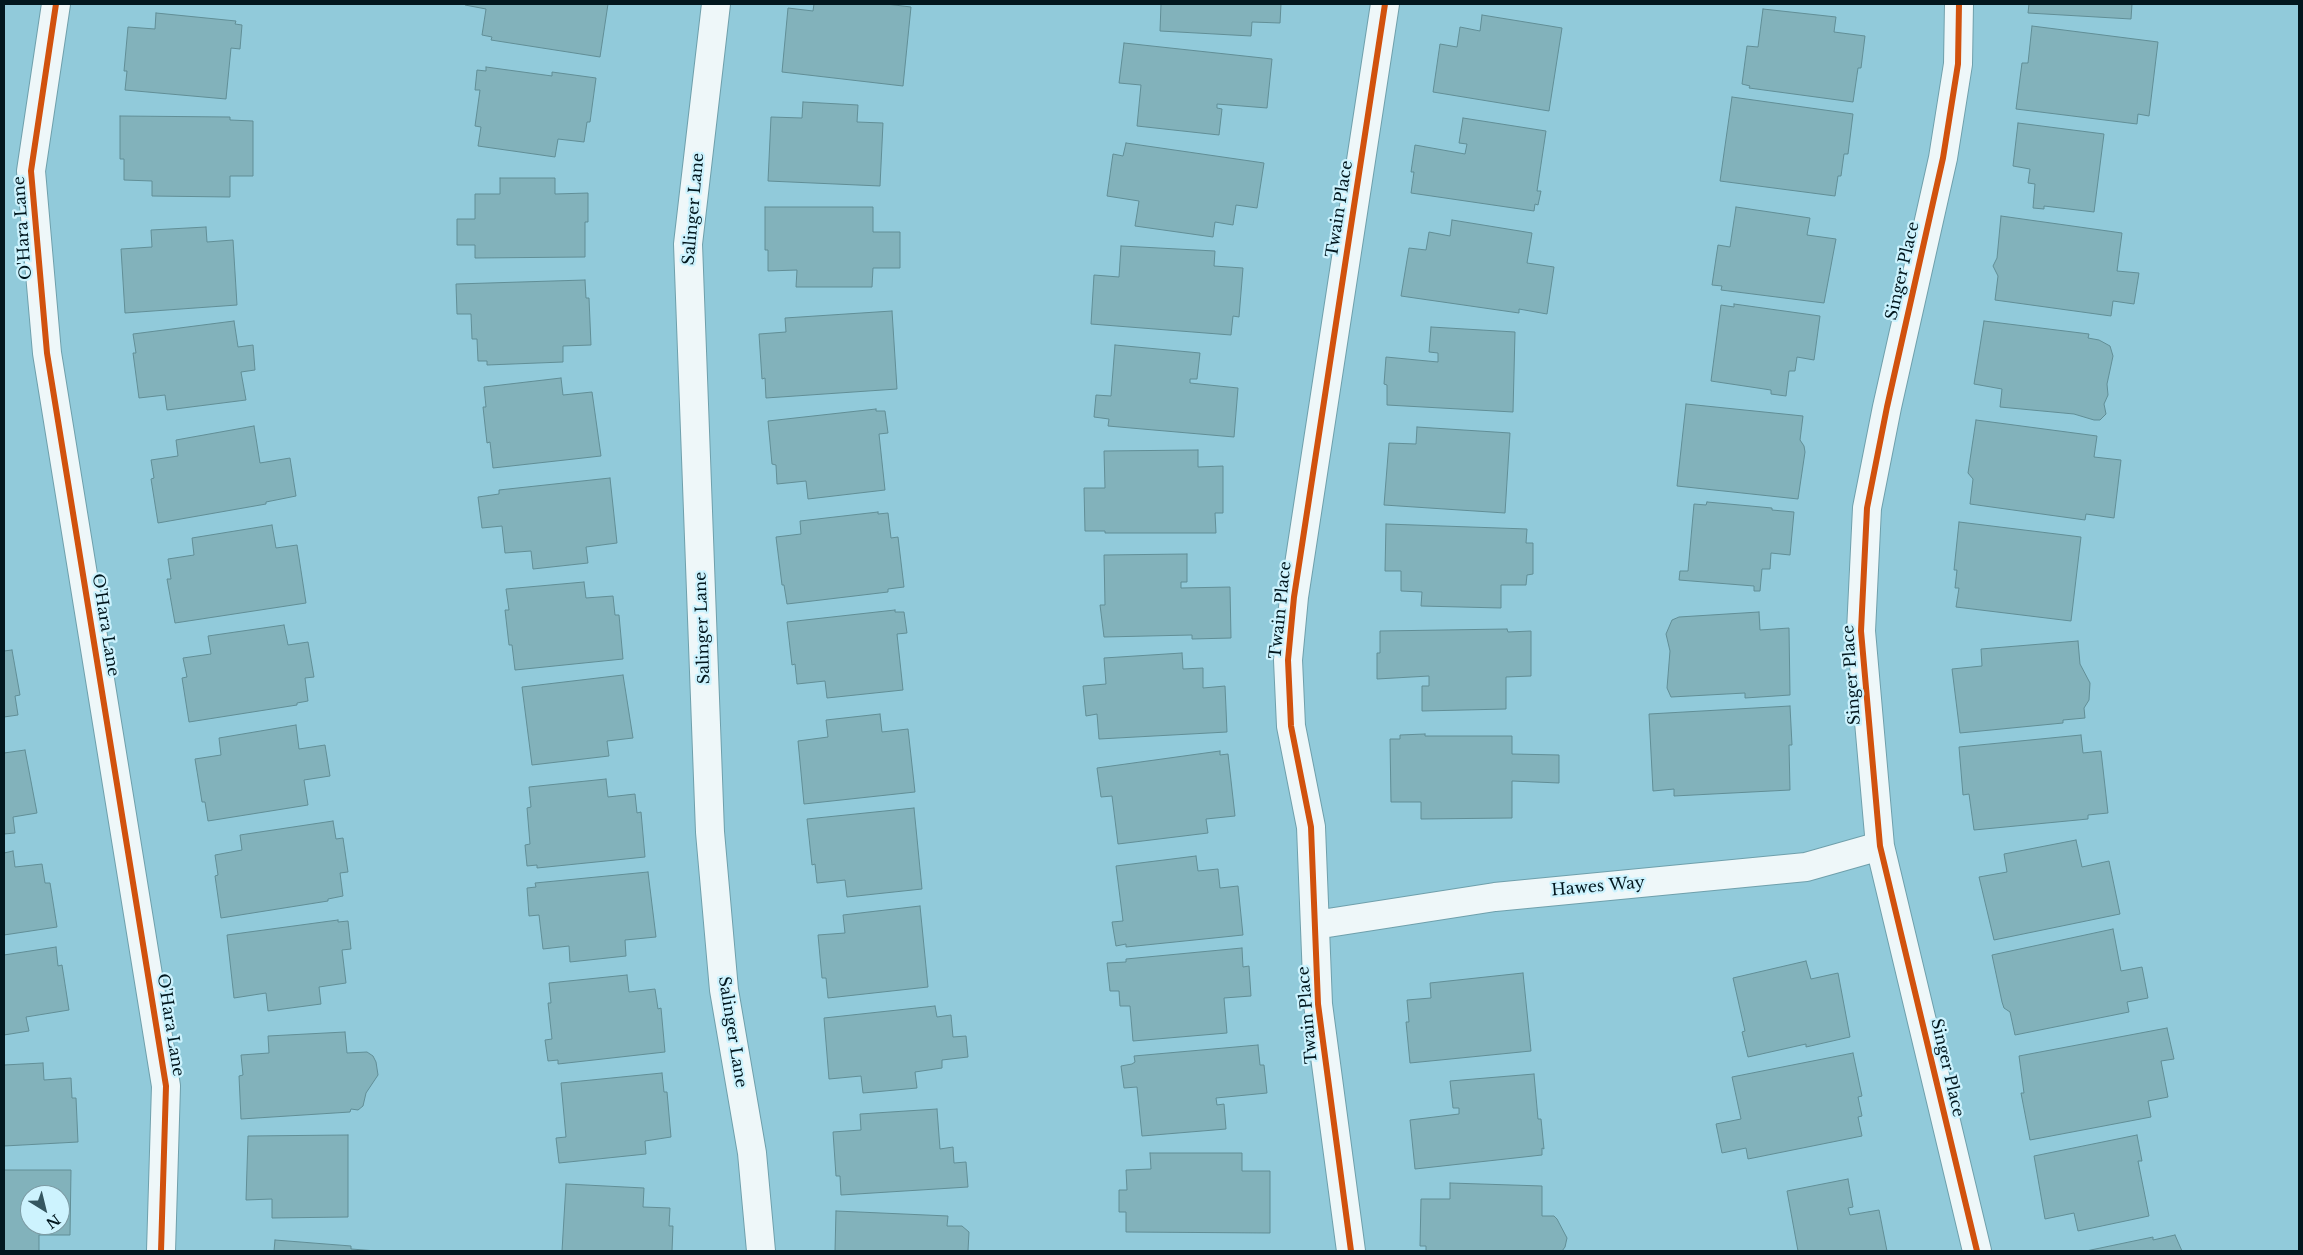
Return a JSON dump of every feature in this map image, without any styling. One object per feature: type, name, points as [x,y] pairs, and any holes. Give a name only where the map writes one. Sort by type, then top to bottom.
[{"type":"street","name":"O'Hara Lane","points":[[56,4],[31,171],[47,353],[166,1086],[161,1251]]},
{"type":"street","name":"Salinger Lane","points":[[716,4],[688,244],[710,832],[724,990],[752,1153],[761,1251]]},
{"type":"street","name":"Twain Place","points":[[1351,1251],[1318,1004],[1311,827],[1291,726],[1288,660],[1294,597],[1385,4]]},
{"type":"street","name":"Singer Place","points":[[1959,4],[1958,64],[1943,158],[1887,407],[1867,508],[1861,631],[1880,846],[1977,1251]]},
{"type":"street","name":"Hawes Way","points":[[1315,925],[1494,897],[1806,867],[1880,846]]},
{"type":"building","points":[[465,4],[608,4],[600,57],[491,40],[492,37],[482,35],[486,9]]},
{"type":"building","points":[[814,4],[886,4],[911,7],[903,86],[782,72],[788,8],[813,11]]},
{"type":"building","points":[[1161,4],[1281,4],[1280,23],[1252,22],[1251,36],[1160,31]]},
{"type":"building","points":[[2029,4],[2132,4],[2131,19],[2028,13]]},
{"type":"building","points":[[1763,9],[1836,17],[1834,32],[1865,36],[1861,68],[1858,68],[1853,102],[1749,88],[1750,86],[1742,84],[1747,46],[1758,47]]},
{"type":"building","points":[[156,13],[236,21],[235,24],[242,25],[240,49],[231,48],[226,99],[125,90],[127,71],[124,71],[128,27],[155,29]]},
{"type":"building","points":[[1482,15],[1562,28],[1549,111],[1433,92],[1440,44],[1457,47],[1460,27],[1480,31]]},
{"type":"building","points":[[2032,26],[2158,42],[2149,116],[2138,114],[2137,124],[2016,109],[2022,63],[2028,63]]},
{"type":"building","points":[[1124,43],[1272,59],[1267,108],[1217,104],[1217,108],[1222,109],[1219,135],[1137,126],[1141,85],[1119,83]]},
{"type":"building","points":[[486,67],[552,76],[552,72],[596,78],[590,122],[587,122],[584,142],[558,139],[555,157],[478,146],[481,127],[475,126],[480,90],[475,90],[477,70],[486,71]]},
{"type":"building","points":[[1732,97],[1853,114],[1848,154],[1844,154],[1841,176],[1838,176],[1835,196],[1720,181]]},
{"type":"building","points":[[803,102],[858,105],[857,122],[883,123],[880,186],[768,181],[771,117],[802,118]]},
{"type":"building","points":[[120,116],[230,117],[230,120],[253,121],[253,176],[230,176],[230,197],[152,196],[152,181],[124,180],[124,159],[120,159]]},
{"type":"building","points":[[1463,118],[1546,131],[1537,191],[1541,191],[1538,205],[1535,204],[1534,211],[1411,193],[1414,172],[1411,172],[1415,145],[1465,154],[1467,144],[1459,143]]},
{"type":"building","points":[[2018,123],[2104,134],[2094,212],[2044,206],[2044,209],[2033,208],[2035,184],[2028,183],[2030,169],[2013,166]]},
{"type":"building","points":[[1126,143],[1264,163],[1257,208],[1236,205],[1233,225],[1215,222],[1213,237],[1135,226],[1139,201],[1107,196],[1113,154],[1123,156]]},
{"type":"building","points":[[500,178],[555,178],[555,194],[588,193],[588,222],[585,222],[585,257],[475,258],[475,245],[457,245],[457,219],[475,219],[475,194],[500,194]]},
{"type":"building","points":[[765,207],[873,207],[873,232],[900,232],[900,268],[873,268],[872,287],[796,287],[797,270],[768,271],[768,250],[765,250]]},
{"type":"building","points":[[1736,207],[1810,218],[1807,235],[1836,239],[1824,303],[1721,290],[1722,286],[1712,285],[1718,245],[1730,247]]},
{"type":"building","points":[[2001,216],[2122,233],[2117,271],[2139,273],[2134,304],[2113,301],[2111,316],[1995,300],[1998,276],[1993,266],[1997,258]]},
{"type":"building","points":[[1452,220],[1532,233],[1527,263],[1554,267],[1547,314],[1519,309],[1519,313],[1401,296],[1409,248],[1426,250],[1429,232],[1450,236]]},
{"type":"building","points":[[206,227],[207,242],[233,240],[237,305],[125,313],[121,249],[152,247],[151,230]]},
{"type":"building","points":[[1121,246],[1215,251],[1214,266],[1243,268],[1239,317],[1233,316],[1231,335],[1091,324],[1094,275],[1119,277]]},
{"type":"building","points":[[585,280],[586,298],[589,298],[591,345],[563,346],[563,362],[487,365],[487,361],[478,361],[477,339],[472,339],[471,314],[457,314],[456,284]]},
{"type":"building","points":[[1734,304],[1820,316],[1814,360],[1797,357],[1795,371],[1789,371],[1786,396],[1771,394],[1771,390],[1711,381],[1721,305],[1734,307]]},
{"type":"building","points":[[892,311],[897,389],[766,398],[765,378],[762,379],[759,334],[786,332],[785,318]]},
{"type":"building","points":[[234,321],[238,347],[253,345],[255,370],[241,372],[246,400],[167,410],[165,395],[139,398],[133,353],[136,353],[133,334]]},
{"type":"building","points":[[1984,321],[2089,334],[2088,338],[2099,340],[2110,346],[2113,356],[2107,384],[2108,395],[2104,404],[2106,414],[2100,420],[2094,420],[2074,414],[2000,407],[2002,389],[1974,384]]},
{"type":"building","points":[[1431,327],[1515,332],[1513,412],[1387,405],[1387,385],[1384,384],[1386,357],[1438,362],[1438,353],[1429,352]]},
{"type":"building","points":[[1115,345],[1200,353],[1197,379],[1190,379],[1190,383],[1238,388],[1234,437],[1108,426],[1109,419],[1094,417],[1096,395],[1111,396]]},
{"type":"building","points":[[561,378],[563,395],[592,392],[601,456],[493,468],[490,442],[487,443],[483,407],[486,407],[484,387]]},
{"type":"building","points":[[1686,404],[1803,416],[1800,440],[1805,452],[1798,499],[1677,486]]},
{"type":"building","points":[[876,409],[876,411],[885,411],[888,433],[879,434],[885,490],[808,499],[806,481],[777,484],[776,465],[772,464],[768,421]]},
{"type":"building","points":[[1976,420],[2097,436],[2094,457],[2121,460],[2114,518],[2086,514],[2085,520],[1970,504],[1973,479],[1968,473]]},
{"type":"building","points":[[254,426],[260,463],[290,458],[296,496],[266,502],[266,504],[158,523],[151,479],[154,478],[151,460],[178,456],[176,440]]},
{"type":"building","points":[[1417,427],[1510,433],[1505,513],[1384,505],[1389,443],[1416,444]]},
{"type":"building","points":[[1198,450],[1198,467],[1223,466],[1223,513],[1215,513],[1216,533],[1105,533],[1105,531],[1085,531],[1084,488],[1105,488],[1104,451]]},
{"type":"building","points":[[610,478],[617,543],[586,547],[588,563],[533,569],[531,551],[505,553],[502,526],[482,528],[478,497],[499,494],[499,490]]},
{"type":"building","points":[[1707,502],[1794,512],[1790,555],[1771,553],[1770,569],[1762,569],[1760,591],[1754,591],[1754,586],[1679,580],[1680,571],[1688,571],[1694,504],[1706,505]]},
{"type":"building","points":[[878,512],[878,514],[888,513],[891,538],[898,537],[904,587],[888,589],[888,592],[787,604],[784,585],[782,585],[776,537],[801,534],[800,521]]},
{"type":"building","points":[[1959,522],[2081,537],[2071,621],[1956,607],[1959,588],[1955,588],[1957,570],[1954,570]]},
{"type":"building","points":[[1386,524],[1527,529],[1526,543],[1533,543],[1533,574],[1527,575],[1526,585],[1501,585],[1501,608],[1421,606],[1422,592],[1401,591],[1401,571],[1385,571]]},
{"type":"building","points":[[272,525],[276,548],[297,545],[306,603],[175,623],[167,579],[171,579],[168,559],[194,555],[192,538]]},
{"type":"building","points":[[1187,554],[1187,582],[1181,582],[1181,588],[1230,587],[1231,638],[1192,639],[1192,635],[1104,637],[1100,605],[1105,605],[1104,555]]},
{"type":"building","points":[[584,582],[586,598],[613,596],[615,615],[619,615],[623,659],[515,670],[512,645],[509,645],[505,610],[509,610],[506,589]]},
{"type":"building","points":[[895,610],[895,612],[904,612],[907,633],[897,634],[903,690],[827,698],[825,681],[797,684],[795,664],[792,665],[787,622]]},
{"type":"building","points":[[1759,612],[1760,630],[1789,628],[1790,695],[1745,698],[1745,693],[1671,697],[1667,688],[1670,651],[1666,634],[1672,620],[1679,617]]},
{"type":"building","points":[[284,625],[288,645],[308,642],[314,677],[305,678],[308,701],[297,703],[297,705],[189,722],[182,678],[187,677],[183,658],[211,654],[208,636]]},
{"type":"building","points":[[1507,629],[1508,632],[1531,631],[1531,676],[1506,677],[1506,709],[1422,711],[1422,686],[1429,686],[1429,676],[1377,679],[1377,653],[1380,653],[1380,631]]},
{"type":"building","points":[[2078,641],[2080,664],[2090,683],[2089,700],[2084,708],[2085,718],[2063,720],[2063,723],[1960,733],[1952,669],[1982,666],[1981,649]]},
{"type":"building","points":[[12,650],[20,695],[15,696],[18,715],[4,717],[4,651]]},
{"type":"building","points":[[1182,653],[1183,669],[1203,668],[1203,688],[1225,686],[1227,732],[1099,739],[1097,714],[1086,716],[1083,686],[1106,684],[1104,658]]},
{"type":"building","points":[[623,675],[633,738],[607,741],[609,756],[532,765],[522,687]]},
{"type":"building","points":[[1790,706],[1792,745],[1789,745],[1790,790],[1674,796],[1674,789],[1653,791],[1649,714]]},
{"type":"building","points":[[880,714],[882,732],[908,729],[915,792],[804,804],[798,741],[828,737],[826,720]]},
{"type":"building","points":[[296,725],[299,749],[325,745],[330,776],[304,780],[308,805],[208,821],[205,802],[202,802],[195,759],[221,755],[219,738]]},
{"type":"building","points":[[1425,734],[1425,736],[1512,736],[1512,754],[1559,755],[1559,783],[1512,781],[1512,818],[1421,819],[1421,802],[1391,802],[1390,739],[1400,739],[1400,735]]},
{"type":"building","points":[[2081,735],[2083,753],[2101,751],[2108,813],[2088,815],[2088,819],[1974,830],[1969,794],[1963,795],[1959,747]]},
{"type":"building","points":[[25,750],[37,813],[13,817],[15,833],[4,834],[4,753]]},
{"type":"building","points":[[1220,751],[1220,755],[1228,754],[1235,816],[1206,819],[1208,833],[1118,844],[1112,796],[1101,797],[1097,768]]},
{"type":"building","points":[[606,779],[608,797],[635,794],[637,813],[641,812],[645,857],[537,868],[537,865],[527,866],[525,845],[530,844],[527,808],[531,807],[529,787]]},
{"type":"building","points":[[914,808],[922,889],[847,897],[845,880],[817,883],[815,864],[812,865],[807,819]]},
{"type":"building","points":[[333,821],[336,839],[343,838],[348,872],[340,873],[343,896],[328,899],[328,901],[221,918],[215,876],[218,875],[215,855],[242,850],[240,835]]},
{"type":"building","points":[[2076,840],[2082,867],[2109,861],[2120,914],[1994,940],[1979,877],[2007,872],[2004,854]]},
{"type":"building","points":[[13,851],[15,867],[42,864],[45,883],[50,883],[57,927],[4,935],[4,853]]},
{"type":"building","points":[[1196,856],[1198,871],[1218,869],[1220,888],[1238,886],[1243,935],[1126,947],[1126,944],[1116,946],[1112,922],[1123,921],[1116,866]]},
{"type":"building","points":[[648,872],[656,937],[625,940],[626,956],[570,962],[569,946],[543,949],[539,915],[529,916],[527,888],[536,887],[535,883]]},
{"type":"building","points":[[920,906],[928,987],[828,998],[826,978],[822,978],[818,935],[845,933],[843,915]]},
{"type":"building","points":[[338,920],[338,922],[348,921],[351,949],[342,950],[346,983],[319,987],[321,1004],[268,1011],[266,993],[234,998],[227,935]]},
{"type":"building","points":[[2113,929],[2121,971],[2142,967],[2148,998],[2127,1002],[2129,1012],[2015,1035],[2010,1012],[2004,1008],[2002,1002],[1992,955]]},
{"type":"building","points":[[56,947],[58,966],[62,965],[69,1010],[26,1017],[29,1031],[4,1035],[4,955]]},
{"type":"building","points":[[1242,948],[1243,967],[1249,966],[1251,996],[1224,998],[1227,1033],[1133,1041],[1130,1006],[1120,1006],[1119,991],[1110,991],[1107,963],[1126,962],[1126,959]]},
{"type":"building","points":[[1806,961],[1811,979],[1838,973],[1850,1037],[1806,1047],[1806,1044],[1748,1057],[1742,1032],[1745,1031],[1733,978]]},
{"type":"building","points":[[1523,973],[1531,1051],[1410,1063],[1406,1022],[1409,1022],[1407,1000],[1431,998],[1430,983]]},
{"type":"building","points":[[627,975],[629,992],[655,989],[658,1009],[661,1008],[665,1052],[558,1064],[558,1060],[548,1061],[545,1040],[552,1039],[548,1003],[551,1003],[549,983]]},
{"type":"building","points":[[935,1006],[937,1017],[951,1015],[953,1037],[966,1036],[968,1057],[942,1060],[942,1068],[915,1072],[917,1088],[863,1093],[861,1076],[829,1079],[824,1018]]},
{"type":"building","points":[[2167,1028],[2174,1059],[2161,1061],[2168,1097],[2148,1101],[2151,1117],[2030,1140],[2021,1093],[2024,1093],[2019,1056]]},
{"type":"building","points":[[345,1032],[347,1053],[367,1052],[373,1056],[376,1062],[378,1075],[366,1093],[363,1106],[358,1110],[351,1109],[350,1112],[241,1119],[239,1076],[243,1075],[241,1055],[269,1053],[268,1036]]},
{"type":"building","points":[[1258,1045],[1260,1065],[1264,1065],[1267,1093],[1216,1098],[1217,1105],[1224,1104],[1226,1129],[1142,1136],[1137,1087],[1124,1088],[1121,1066],[1135,1062],[1134,1056]]},
{"type":"building","points":[[1853,1053],[1862,1096],[1858,1097],[1862,1116],[1858,1117],[1862,1136],[1748,1159],[1746,1148],[1722,1153],[1716,1124],[1741,1119],[1732,1077]]},
{"type":"building","points":[[43,1063],[44,1080],[71,1078],[72,1098],[76,1098],[78,1142],[4,1146],[4,1065]]},
{"type":"building","points":[[662,1073],[664,1092],[667,1092],[671,1137],[645,1141],[646,1154],[559,1163],[556,1138],[566,1137],[561,1083]]},
{"type":"building","points":[[1534,1074],[1538,1119],[1541,1119],[1544,1149],[1542,1148],[1542,1155],[1415,1169],[1410,1120],[1459,1114],[1459,1108],[1453,1108],[1450,1081]]},
{"type":"building","points":[[937,1109],[940,1149],[953,1147],[954,1163],[966,1162],[968,1187],[841,1195],[840,1176],[836,1176],[833,1132],[861,1130],[860,1114]]},
{"type":"building","points":[[348,1135],[348,1217],[272,1218],[272,1199],[246,1200],[248,1136]]},
{"type":"building","points":[[2137,1135],[2142,1161],[2138,1161],[2149,1216],[2078,1231],[2074,1213],[2045,1219],[2034,1156]]},
{"type":"building","points":[[1150,1153],[1242,1153],[1242,1171],[1270,1171],[1270,1233],[1126,1232],[1126,1212],[1119,1212],[1119,1190],[1127,1190],[1126,1170],[1151,1169]]},
{"type":"building","points":[[4,1170],[71,1170],[70,1235],[70,1185],[20,1185],[20,1235],[39,1235],[39,1251],[4,1251]]},
{"type":"building","points":[[1848,1179],[1853,1207],[1848,1208],[1850,1215],[1879,1210],[1887,1251],[1798,1251],[1787,1191]]},
{"type":"building","points":[[1450,1183],[1542,1186],[1542,1216],[1554,1216],[1557,1219],[1567,1238],[1565,1247],[1562,1251],[1426,1251],[1426,1246],[1420,1246],[1421,1199],[1450,1199]]},
{"type":"building","points":[[566,1184],[644,1188],[643,1207],[670,1208],[669,1226],[673,1226],[672,1251],[562,1251]]},
{"type":"building","points":[[836,1211],[948,1216],[947,1226],[962,1226],[969,1232],[968,1251],[835,1251]]},
{"type":"building","points":[[2175,1235],[2182,1251],[2086,1251],[2153,1237],[2153,1240]]},
{"type":"building","points":[[275,1240],[351,1246],[351,1249],[377,1251],[274,1251]]},
{"type":"cycle path","points":[[56,4],[31,171],[47,353],[166,1086],[161,1251]]},
{"type":"cycle path","points":[[1351,1251],[1318,1004],[1311,827],[1291,726],[1288,660],[1294,597],[1385,4]]},
{"type":"cycle path","points":[[1959,4],[1958,64],[1943,158],[1887,407],[1867,508],[1861,631],[1880,846],[1977,1251]]}]
